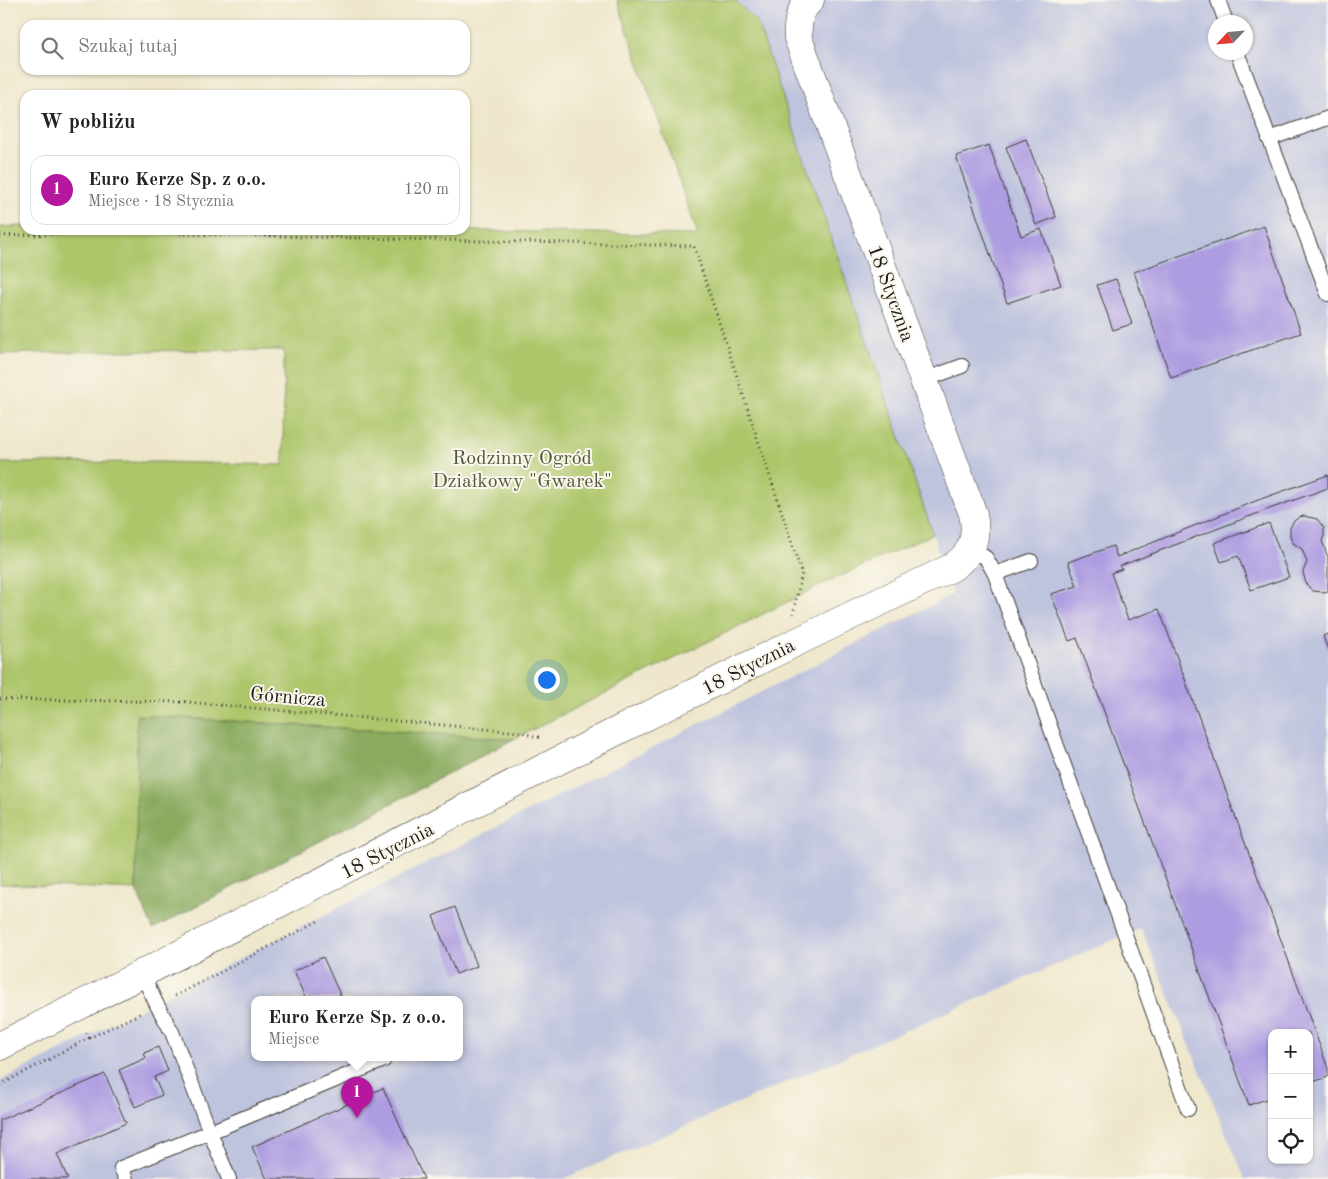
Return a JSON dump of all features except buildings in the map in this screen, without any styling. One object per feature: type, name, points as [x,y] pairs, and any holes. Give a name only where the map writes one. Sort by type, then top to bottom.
[{"type":"street","name":"18 Stycznia","points":[[0,1046],[561,760],[802,639],[951,568],[966,557],[975,537],[976,524],[798,38],[798,18],[804,2]]},
{"type":"lane","points":[[1218,0],[1223,15]]},
{"type":"lane","points":[[1240,60],[1328,294]]},
{"type":"lane","points":[[1269,139],[1328,118]]},
{"type":"lane","points":[[924,380],[962,366]]},
{"type":"lane","points":[[971,548],[986,558],[995,574],[1188,1109]]},
{"type":"lane","points":[[995,574],[1031,561]]},
{"type":"lane","points":[[142,974],[172,1032],[229,1179]]},
{"type":"lane","points":[[126,1179],[121,1168],[382,1061]]},
{"type":"path","points":[[0,236],[26,235]]},
{"type":"path","points":[[229,235],[694,246],[802,574],[792,619],[802,639]]},
{"type":"path","name":"Górnicza","points":[[0,698],[187,702],[519,732],[547,740],[561,760]]},
{"type":"path","points":[[90,1038],[157,1006],[320,920]]},
{"type":"shaded area","points":[[735,0],[1328,0],[1328,1179],[1245,1179],[1141,928],[563,1179],[0,1179],[0,1081],[953,594],[757,22]]},
{"type":"green space","name":"Rodzinny Ogród Działkowy \"Gwarek\"","points":[[617,0],[735,0],[757,22],[933,534],[823,584],[514,739],[137,715],[136,890],[0,884],[0,463],[160,462],[283,465],[284,350],[102,351],[0,354],[0,227],[20,226],[20,235],[470,235],[470,231],[698,235]]},
{"type":"green space","points":[[137,715],[514,739],[153,929],[136,890]]},
{"type":"place","name":"Euro Kerze Sp. z o.o.","points":[[357,1118]]}]
